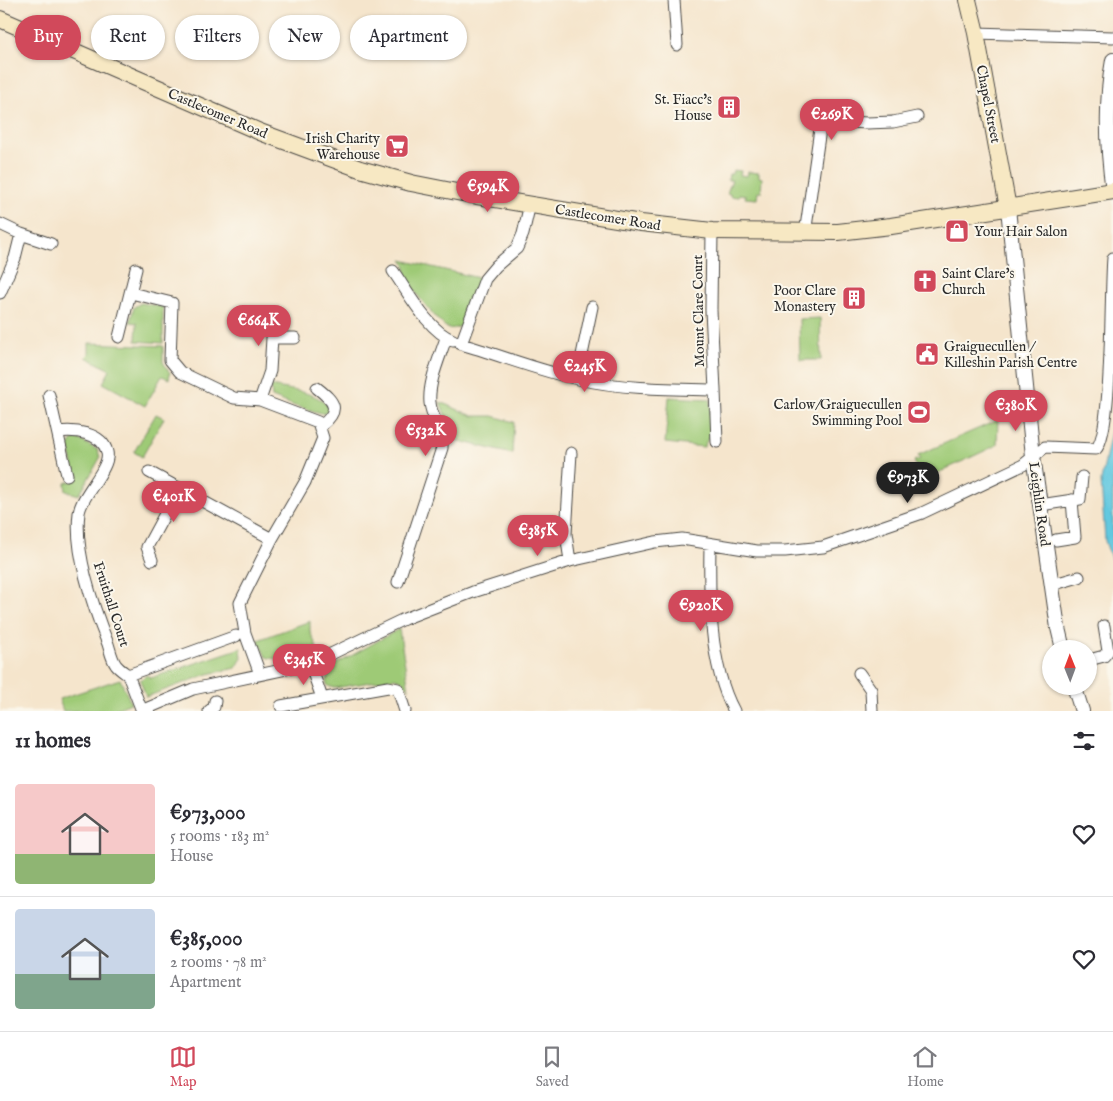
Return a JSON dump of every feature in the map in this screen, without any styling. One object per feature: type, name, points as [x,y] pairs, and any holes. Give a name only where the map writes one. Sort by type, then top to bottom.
[{"type":"main road","name":"Chapel Street","points":[[968,0],[976,32],[1008,208]]},
{"type":"main road","name":"Castlecomer Road","points":[[0,19],[260,132],[351,166],[412,182],[641,223],[712,232],[805,234],[869,229],[1113,192]]},
{"type":"street","points":[[674,0],[677,46]]},
{"type":"street","points":[[976,32],[1113,37]]},
{"type":"street","points":[[1113,60],[1108,113],[1109,160],[1113,192]]},
{"type":"street","points":[[805,234],[820,129],[826,123],[834,121],[893,122],[918,117]]},
{"type":"street","points":[[461,344],[485,279],[516,248],[523,234],[530,204]]},
{"type":"street","name":"Leighlin Road","points":[[1008,208],[1033,456],[1061,640]]},
{"type":"street","points":[[0,224],[21,234],[51,244]]},
{"type":"street","name":"Mount Clare Court","points":[[712,232],[711,310],[717,442]]},
{"type":"street","points":[[0,293],[15,258],[21,234]]},
{"type":"street","points":[[141,711],[193,689],[310,664],[404,619],[473,592],[570,561],[656,542],[682,539],[757,551],[785,551],[823,547],[922,513],[1023,465],[1045,447],[1098,447],[1103,438],[1110,368],[1113,258]]},
{"type":"street","points":[[119,337],[121,321],[131,293],[136,269]]},
{"type":"street","points":[[393,271],[417,306],[446,338],[461,344],[576,379],[644,389],[716,390]]},
{"type":"street","points":[[131,293],[172,303],[170,360],[180,372],[234,398],[260,400],[318,422],[321,426],[323,438],[305,482],[272,539],[240,603],[245,633],[260,674]]},
{"type":"street","points":[[576,379],[592,307]]},
{"type":"street","points":[[260,400],[270,371],[272,338],[295,338]]},
{"type":"street","points":[[398,582],[442,448],[443,437],[430,404],[430,390],[446,338]]},
{"type":"street","points":[[317,388],[330,398],[334,411],[332,417],[321,426]]},
{"type":"street","points":[[49,395],[67,474]]},
{"type":"street","name":"Fruithall Court","points":[[58,432],[72,430],[87,434],[102,442],[108,453],[105,466],[92,484],[79,512],[82,560],[96,615],[115,665],[128,675],[141,711]]},
{"type":"street","points":[[570,561],[566,534],[571,453]]},
{"type":"street","points":[[149,472],[272,539]]},
{"type":"street","points":[[1040,505],[1080,499],[1082,477]]},
{"type":"street","points":[[152,560],[147,547],[179,488]]},
{"type":"street","points":[[1056,540],[1076,537],[1072,500]]},
{"type":"street","points":[[710,544],[709,580],[716,652],[724,684],[734,711]]},
{"type":"street","points":[[1052,585],[1079,577]]},
{"type":"street","points":[[1098,658],[1104,656],[1108,650],[1104,626]]},
{"type":"street","points":[[128,675],[236,636]]},
{"type":"street","points":[[310,664],[322,698]]},
{"type":"street","points":[[859,674],[871,690],[872,711]]},
{"type":"street","points":[[282,706],[394,687],[402,694],[405,711]]},
{"type":"street","points":[[1077,695],[1082,711]]},
{"type":"green space","points":[[733,170],[741,171],[740,175],[747,176],[748,172],[759,173],[759,177],[762,178],[761,192],[758,192],[757,199],[745,198],[746,195],[739,194],[738,197],[730,196],[727,193],[732,180],[728,180],[729,174],[732,174]]},
{"type":"green space","points":[[402,260],[479,278],[461,326],[448,328],[437,319],[409,282],[406,267]]},
{"type":"green space","points":[[141,303],[163,307],[163,343],[136,341],[137,323],[130,322],[134,307]]},
{"type":"green space","points":[[820,318],[821,360],[800,360],[799,319]]},
{"type":"green space","points":[[89,343],[163,346],[163,362],[170,373],[169,379],[162,376],[145,406],[103,383],[110,370],[86,357],[89,354]]},
{"type":"green space","points":[[271,386],[312,395],[319,398],[329,408],[325,414],[295,406],[272,397]]},
{"type":"green space","points":[[669,397],[710,399],[711,432],[704,447],[665,443]]},
{"type":"green space","points":[[440,402],[473,416],[493,416],[514,422],[512,454],[451,439],[451,429]]},
{"type":"green space","points":[[156,414],[164,418],[142,457],[134,452]]},
{"type":"green space","points":[[998,420],[997,445],[923,480],[914,461],[920,459],[918,455]]},
{"type":"green space","points":[[78,439],[98,450],[100,458],[79,495],[66,491],[65,483],[76,480],[69,446],[73,440]]},
{"type":"green space","points":[[310,621],[310,632],[317,647],[285,658],[266,657],[258,640]]},
{"type":"green space","points":[[399,629],[409,689],[401,680],[394,678],[335,688],[328,686],[326,682],[333,666]]},
{"type":"green space","points":[[241,648],[242,658],[236,668],[208,674],[146,697],[140,680],[147,675],[151,678]]},
{"type":"green space","points":[[120,679],[131,703],[111,711],[63,711],[59,699]]},
{"type":"water","points":[[1113,422],[1113,564],[1105,541],[1101,481]]},
{"type":"place","name":"St. Fiacc's House","points":[[729,107]]},
{"type":"place","name":"Irish Charity Warehouse","points":[[397,146]]},
{"type":"place","name":"Your Hair Salon","points":[[957,231]]},
{"type":"place","name":"Saint Clare's Church","points":[[925,281]]},
{"type":"place","name":"Poor Clare Monastery","points":[[854,298]]},
{"type":"place","name":"Graiguecullen / Killeshin Parish Centre","points":[[927,354]]},
{"type":"place","name":"Carlow/Graiguecullen Swimming Pool","points":[[919,412]]}]
